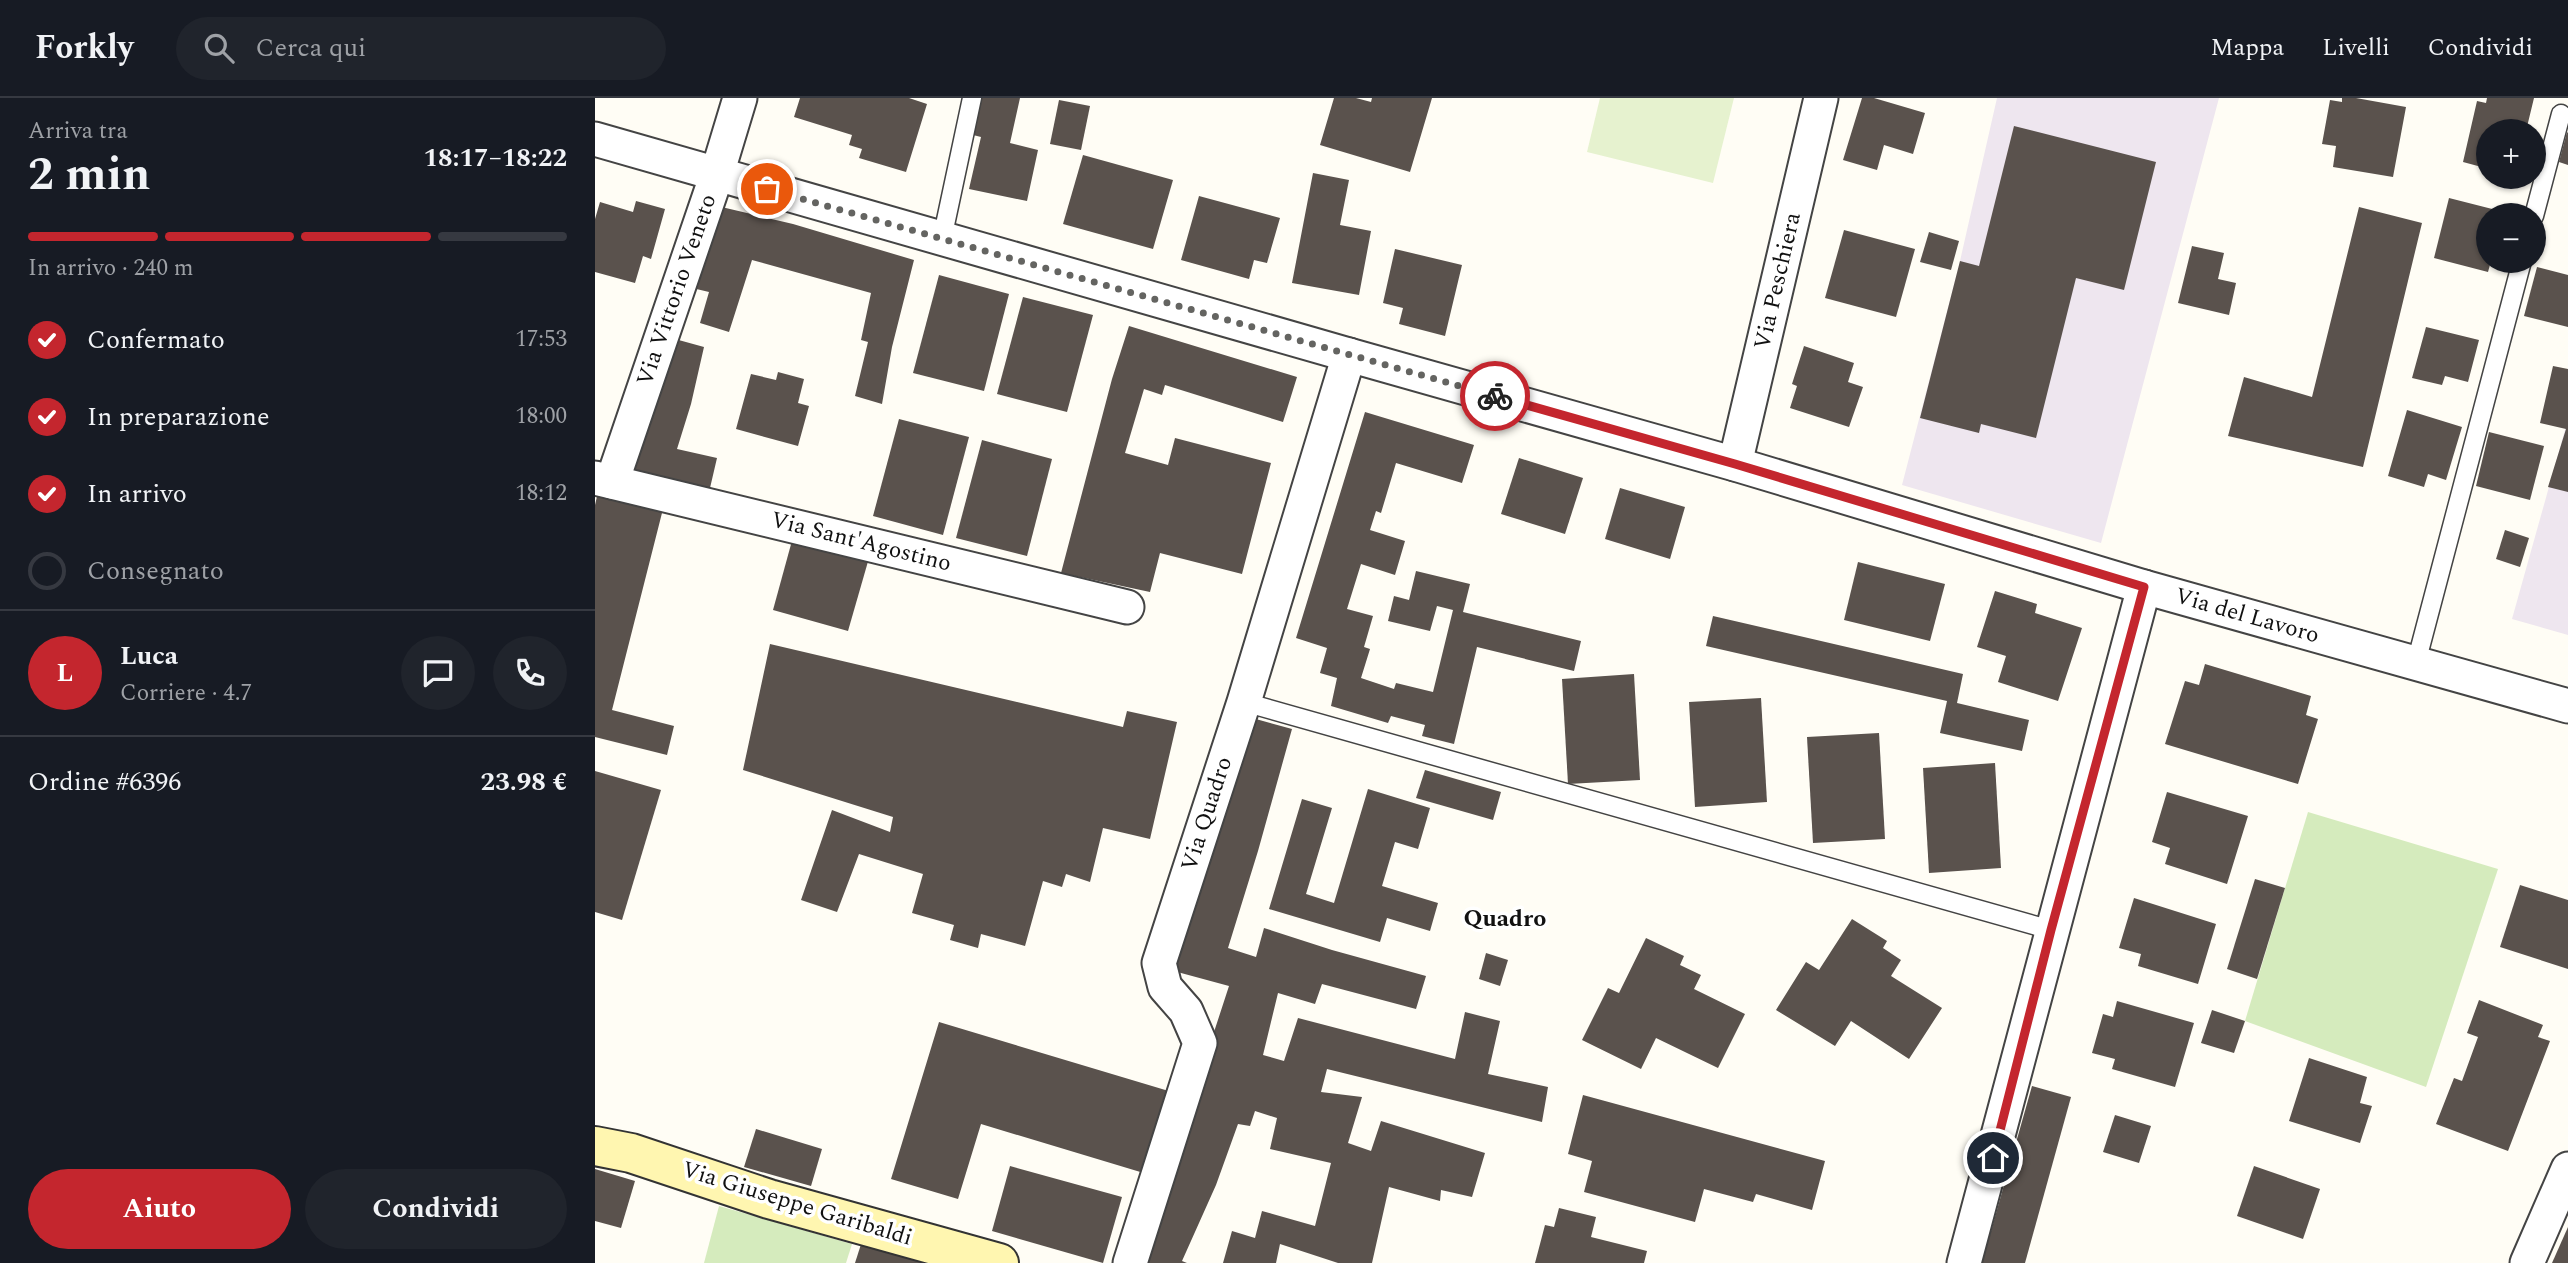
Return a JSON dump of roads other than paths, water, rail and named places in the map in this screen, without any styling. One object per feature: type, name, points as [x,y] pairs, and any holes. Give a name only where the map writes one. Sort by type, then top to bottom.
[{"type":"street","name":"Via Vittorio Veneto","points":[[603,480],[717,174],[740,98]]},
{"type":"street","name":"Via Peschiera","points":[[1735,464],[1821,98]]},
{"type":"street","name":"Via del Lavoro","points":[[595,139],[1735,464],[2144,587],[2568,706]]},
{"type":"street","name":"Via Quadro","points":[[1130,1263],[1201,1043],[1187,1011],[1165,987],[1159,963],[1244,702],[1349,355]]},
{"type":"street","name":"Via Sant'Agostino","points":[[603,480],[1127,607]]},
{"type":"street","points":[[1964,1263],[2144,587]]},
{"type":"street","name":"Via Giuseppe Garibaldi","points":[[595,1146],[631,1153],[769,1199],[999,1263]]},
{"type":"street","points":[[2527,1263],[2566,1182]]},
{"type":"lane","points":[[942,239],[972,98]]},
{"type":"lane","points":[[2537,203],[2561,114]]},
{"type":"lane","points":[[2416,663],[2519,273]]},
{"type":"lane","points":[[1244,702],[2051,930]]},
{"type":"district","name":"Quadro","points":[[1505,919]]}]
